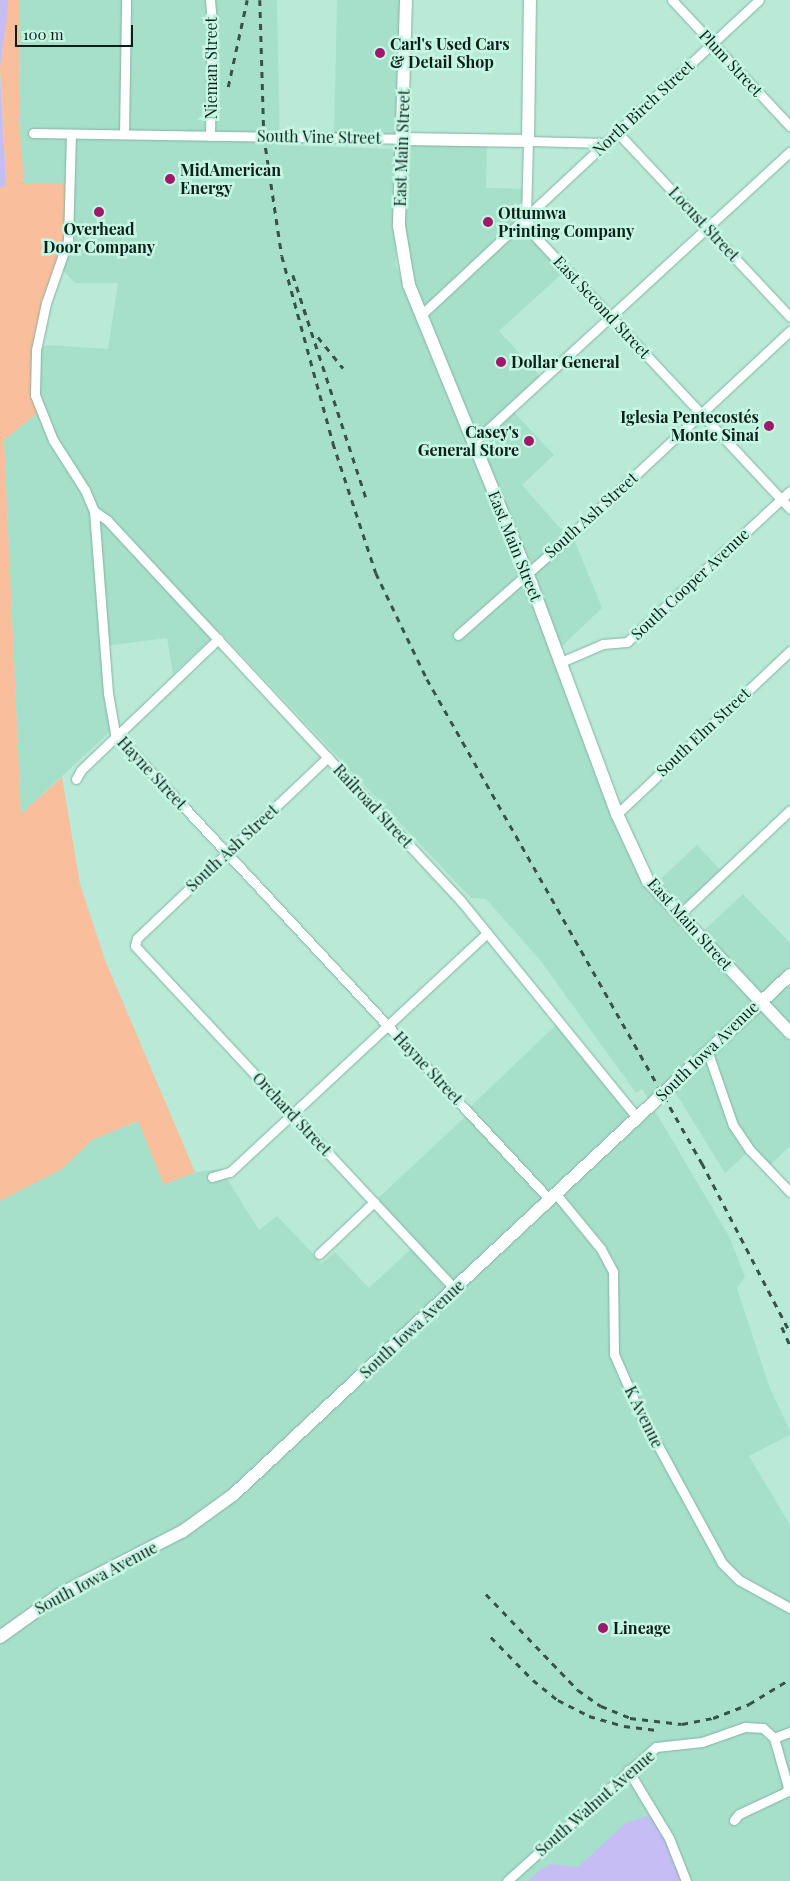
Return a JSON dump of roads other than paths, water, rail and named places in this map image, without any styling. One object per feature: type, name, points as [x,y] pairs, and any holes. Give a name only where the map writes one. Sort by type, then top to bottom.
[{"type":"main road","name":"East Main Street","points":[[406,0],[401,251],[421,315],[526,572],[618,814],[648,881],[678,916],[790,1033]]},
{"type":"main road","name":"East Second Street","points":[[528,140],[530,0]]},
{"type":"main road","name":"South Vine Street","points":[[403,138],[528,140]]},
{"type":"main road","name":"South Iowa Avenue","points":[[0,1637],[60,1594],[183,1531],[234,1496],[553,1197],[636,1116],[708,1053],[759,1001],[790,975]]},
{"type":"street","points":[[124,134],[126,0]]},
{"type":"street","name":"Nieman Street","points":[[210,0],[212,21],[210,136]]},
{"type":"street","name":"Plum Street","points":[[672,0],[790,126]]},
{"type":"street","name":"North Birch Street","points":[[421,315],[760,0]]},
{"type":"street","name":"Locust Street","points":[[617,132],[790,317]]},
{"type":"street","name":"South Vine Street","points":[[33,133],[403,138]]},
{"type":"street","name":"Hayne Street","points":[[70,134],[68,240],[46,303],[36,350],[35,395],[53,440],[74,470],[94,510],[108,693],[116,735],[388,1025],[553,1197]]},
{"type":"street","name":"South Vine Street","points":[[528,140],[606,143]]},
{"type":"street","name":"East Second Street","points":[[528,140],[526,217],[532,233],[790,509]]},
{"type":"street","points":[[473,443],[790,152]]},
{"type":"street","name":"South Ash Street","points":[[458,635],[526,572],[572,534],[790,331]]},
{"type":"street","name":"South Cooper Avenue","points":[[561,662],[603,644],[627,642],[790,491]]},
{"type":"street","name":"Railroad Street","points":[[94,510],[107,520],[218,639],[487,933],[636,1116]]},
{"type":"street","points":[[76,779],[80,770],[218,639]]},
{"type":"street","name":"South Elm Street","points":[[618,814],[790,651]]},
{"type":"street","name":"South Ash Street","points":[[137,938],[328,758]]},
{"type":"street","points":[[678,916],[790,810]]},
{"type":"street","points":[[212,1177],[230,1172],[487,933]]},
{"type":"street","name":"Orchard Street","points":[[137,938],[135,946],[455,1289]]},
{"type":"street","points":[[708,1053],[733,1125],[750,1150],[790,1192]]},
{"type":"street","name":"K Avenue","points":[[553,1197],[601,1249],[613,1272],[614,1354],[642,1417],[722,1563],[739,1580],[790,1608]]},
{"type":"street","points":[[319,1254],[374,1202]]},
{"type":"street","name":"South Walnut Avenue","points":[[507,1881],[628,1770],[656,1747],[667,1744],[702,1742],[745,1727],[763,1728],[774,1738]]},
{"type":"street","points":[[734,1820],[739,1814],[786,1792],[789,1782],[774,1738],[790,1732]]},
{"type":"street","points":[[628,1770],[669,1838],[686,1881]]},
{"type":"railway","points":[[228,87],[247,0]]},
{"type":"railway","points":[[260,0],[264,136],[282,256],[333,443],[376,573],[427,679],[702,1163],[790,1332]]},
{"type":"railway","points":[[293,275],[306,315]]},
{"type":"railway","points":[[304,309],[366,498]]},
{"type":"railway","points":[[318,337],[343,368]]},
{"type":"railway","points":[[782,1327],[790,1345]]},
{"type":"railway","points":[[486,1594],[578,1690],[601,1706],[630,1718],[682,1724],[713,1718],[749,1704],[790,1679]]},
{"type":"railway","points":[[491,1637],[533,1680],[558,1700],[589,1716],[624,1726],[655,1730]]},
{"type":"place","name":"Carl's Used Cars & Detail Shop","points":[[380,53]]},
{"type":"place","name":"MidAmerican Energy","points":[[170,179]]},
{"type":"place","name":"Overhead Door Company","points":[[99,212]]},
{"type":"place","name":"Ottumwa Printing Company","points":[[488,222]]},
{"type":"place","name":"Dollar General","points":[[501,362]]},
{"type":"place","name":"Iglesia Pentecostés Monte Sinaí","points":[[769,426]]},
{"type":"place","name":"Casey's General Store","points":[[529,441]]},
{"type":"place","name":"Lineage","points":[[603,1628]]}]
